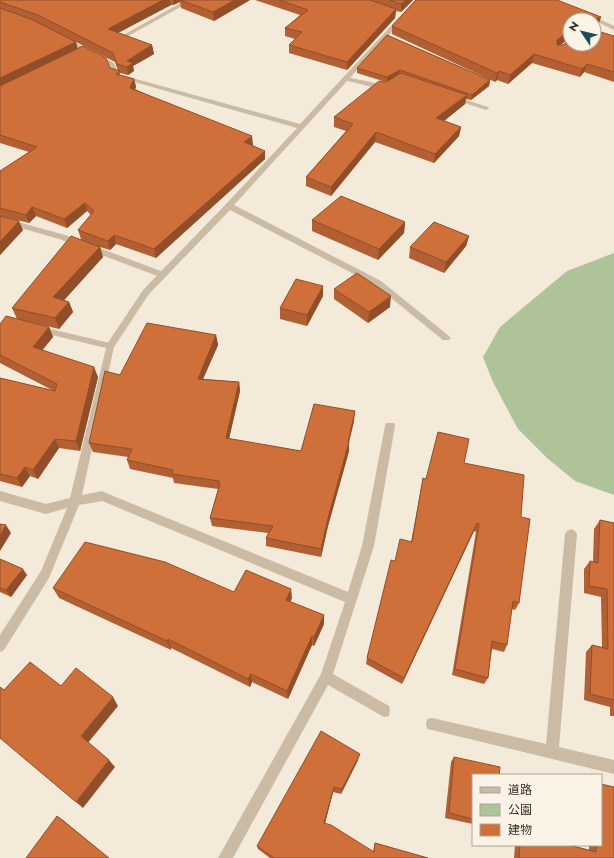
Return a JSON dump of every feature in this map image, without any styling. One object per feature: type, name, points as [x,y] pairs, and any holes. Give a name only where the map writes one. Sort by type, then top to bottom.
[{"type":"street","points":[[119,39],[190,0]]},
{"type":"street","points":[[0,646],[45,574],[75,501],[110,346],[146,292],[230,206],[385,36],[399,14],[418,0]]},
{"type":"street","points":[[602,23],[614,28]]},
{"type":"street","points":[[58,36],[112,64],[114,75],[302,127]]},
{"type":"street","points":[[385,36],[393,39]]},
{"type":"street","points":[[79,53],[86,50]]},
{"type":"street","points":[[346,78],[384,88],[394,82]]},
{"type":"street","points":[[450,96],[486,108]]},
{"type":"street","points":[[230,206],[378,283],[446,338]]},
{"type":"street","points":[[0,219],[62,237],[163,275]]},
{"type":"street","points":[[29,327],[110,346]]},
{"type":"street","points":[[225,858],[326,677],[368,546],[390,426]]},
{"type":"street","points":[[0,496],[46,509],[75,501],[102,496],[352,599]]},
{"type":"street","points":[[552,753],[571,534]]},
{"type":"street","points":[[326,677],[384,711]]},
{"type":"street","points":[[432,724],[614,767]]},
{"type":"green space","points":[[614,253],[614,495],[575,481],[547,458],[518,429],[493,382],[483,357],[500,327],[567,271]]},
{"type":"building","points":[[0,0],[163,0],[108,29],[152,45],[127,61],[133,63],[127,67],[117,64],[113,53],[38,15],[0,2]]},
{"type":"building","points":[[180,0],[235,0],[213,12]]},
{"type":"building","points":[[279,0],[370,0],[396,9],[347,62],[289,45],[302,32],[285,28],[308,10]]},
{"type":"building","points":[[390,0],[406,0],[401,4]]},
{"type":"building","points":[[416,0],[557,0],[588,12],[562,12],[562,37],[557,40],[557,45],[562,45],[562,52],[602,52],[602,32],[614,36],[614,72],[587,64],[582,69],[534,54],[510,75],[499,71],[497,73],[392,26]]},
{"type":"building","points":[[0,8],[33,20],[76,42],[0,78]]},
{"type":"building","points":[[387,35],[490,80],[472,95],[400,70],[387,77],[357,68]]},
{"type":"building","points":[[83,46],[106,58],[110,68],[120,71],[116,74],[134,79],[130,88],[252,136],[244,142],[265,151],[154,249],[114,235],[108,241],[78,230],[94,211],[85,203],[64,219],[32,207],[26,215],[0,208],[0,171],[37,147],[0,135],[0,86]]},
{"type":"building","points":[[401,73],[467,95],[436,118],[461,127],[435,154],[376,132],[331,187],[306,177],[353,124],[334,117],[379,81],[386,82]]},
{"type":"building","points":[[341,196],[405,222],[379,249],[312,220]]},
{"type":"building","points":[[0,216],[19,221],[0,242]]},
{"type":"building","points":[[434,222],[469,236],[446,262],[410,247]]},
{"type":"building","points":[[71,236],[100,247],[53,297],[69,302],[55,318],[12,308]]},
{"type":"building","points":[[357,273],[391,296],[369,312],[334,289]]},
{"type":"building","points":[[296,279],[323,286],[307,315],[280,308]]},
{"type":"building","points":[[6,316],[49,327],[33,347],[94,367],[76,441],[55,439],[33,470],[25,467],[17,478],[0,474],[0,378],[55,391],[57,384],[0,355],[0,324]]},
{"type":"building","points":[[147,323],[216,335],[198,379],[239,382],[226,438],[301,451],[314,404],[355,411],[349,442],[321,549],[266,538],[273,526],[210,518],[220,484],[218,484],[219,481],[172,474],[173,470],[127,460],[132,449],[89,443],[105,371],[120,375]]},
{"type":"building","points":[[438,432],[469,439],[464,463],[524,475],[521,517],[530,519],[519,603],[513,601],[507,645],[492,641],[488,678],[455,669],[479,524],[477,523],[404,678],[367,658],[391,560],[395,561],[400,539],[412,542],[423,478],[426,479]]},
{"type":"building","points":[[600,520],[614,523],[614,700],[590,694],[592,645],[608,649],[607,589],[589,586],[590,561],[598,563]]},
{"type":"building","points":[[0,524],[6,525],[0,536]]},
{"type":"building","points":[[85,542],[165,562],[234,592],[246,570],[291,589],[286,600],[324,615],[314,637],[312,636],[287,691],[251,674],[248,679],[168,639],[167,641],[53,588]]},
{"type":"building","points":[[0,559],[23,569],[6,590],[0,588]]},
{"type":"building","points":[[30,662],[61,686],[76,668],[113,697],[81,736],[109,760],[76,802],[0,738],[0,687],[4,690]]},
{"type":"building","points":[[321,731],[360,754],[342,789],[334,787],[324,823],[331,825],[374,852],[375,843],[428,858],[274,858],[257,846]]},
{"type":"building","points":[[454,757],[500,767],[499,774],[472,774],[472,819],[449,813]]},
{"type":"building","points":[[602,784],[614,787],[614,858],[519,858],[520,846],[573,846],[596,852],[596,846],[602,846]]},
{"type":"building","points":[[57,816],[109,858],[26,858]]}]
